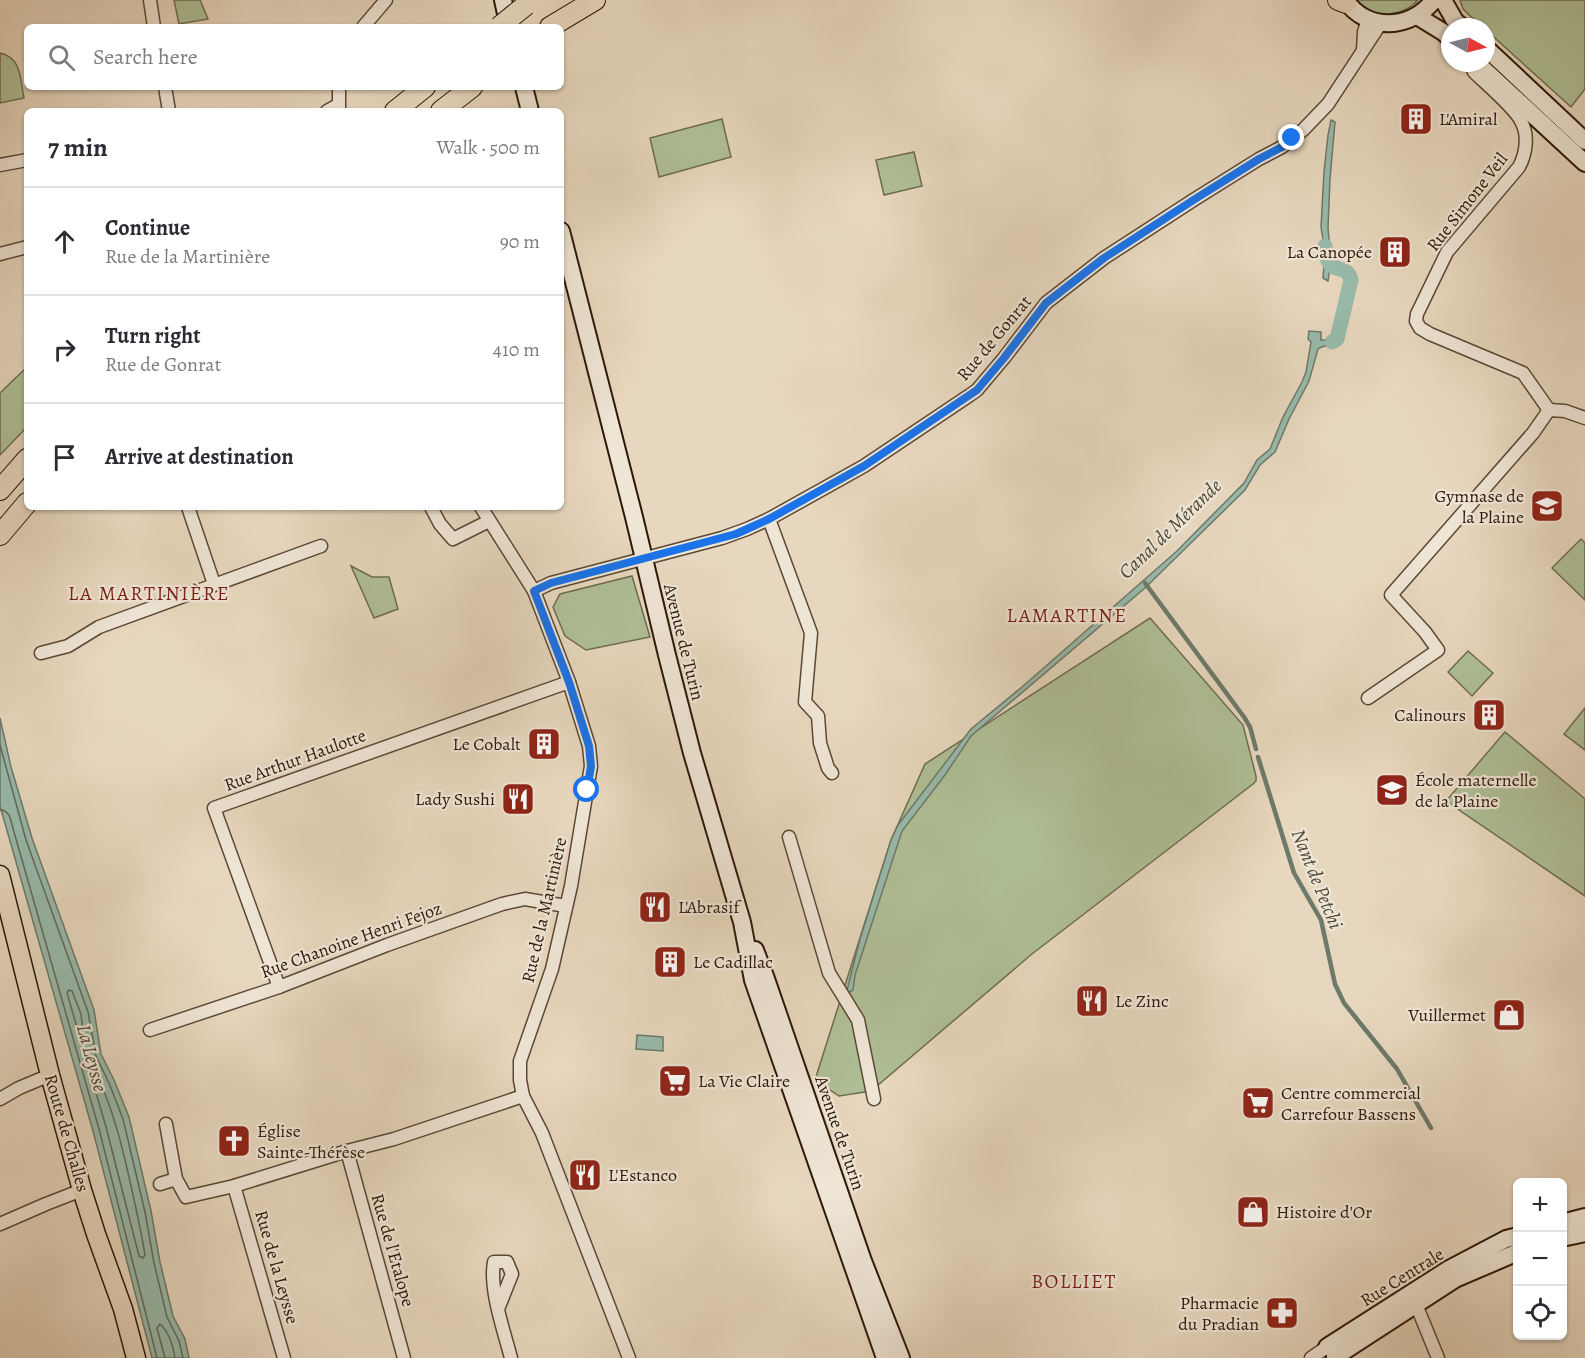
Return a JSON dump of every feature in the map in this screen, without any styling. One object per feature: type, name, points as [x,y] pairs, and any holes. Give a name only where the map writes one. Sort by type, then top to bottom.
[{"type":"highway","points":[[552,24],[583,0]]},
{"type":"highway","points":[[553,24],[595,0]]},
{"type":"highway","points":[[503,13],[529,2]]},
{"type":"highway","points":[[399,108],[421,90]]},
{"type":"highway","points":[[445,108],[468,90]]},
{"type":"highway","points":[[0,490],[24,462]]},
{"type":"highway","points":[[0,536],[24,507]]},
{"type":"main road","points":[[1343,1],[1356,12],[1375,21],[1403,22],[1417,16],[1434,0]]},
{"type":"main road","points":[[1443,0],[1453,18]]},
{"type":"main road","points":[[1417,16],[1441,31]]},
{"type":"main road","points":[[1495,56],[1585,141]]},
{"type":"main road","points":[[1487,72],[1585,163]]},
{"type":"main road","points":[[525,90],[529,108]]},
{"type":"main road","name":"Avenue de Turin","points":[[564,243],[690,743],[742,922],[753,980],[885,1358]]},
{"type":"main road","name":"Route de Challes","points":[[0,875],[50,1075],[82,1190],[123,1309],[136,1358]]},
{"type":"main road","name":"Route de Challes","points":[[0,883],[8,904]]},
{"type":"main road","name":"Avenue de Turin","points":[[742,922],[765,976],[863,1261],[901,1358]]},
{"type":"main road","points":[[796,1105],[823,1143]]},
{"type":"main road","points":[[1567,1224],[1585,1230]]},
{"type":"main road","points":[[1567,1237],[1585,1230]]},
{"type":"main road","name":"Rue Centrale","points":[[1332,1354],[1414,1299],[1449,1269],[1513,1237]]},
{"type":"main road","name":"Rue Centrale","points":[[1414,1299],[1513,1254]]},
{"type":"street","points":[[150,0],[154,24]]},
{"type":"street","points":[[366,24],[386,0]]},
{"type":"street","name":"Rue de Gonrat","points":[[534,591],[551,583],[729,536],[769,519],[864,466],[977,390],[1046,303],[1104,258],[1259,159],[1282,147],[1303,130],[1328,104],[1363,51],[1364,32],[1375,21]]},
{"type":"street","name":"Rue Simone Veil","points":[[1474,72],[1521,120],[1525,131],[1524,155],[1519,168],[1447,252],[1417,314],[1416,321],[1420,328],[1430,334],[1523,373],[1549,410]]},
{"type":"street","points":[[166,90],[168,108]]},
{"type":"street","points":[[335,108],[338,90]]},
{"type":"street","points":[[0,165],[24,161]]},
{"type":"street","points":[[0,254],[24,248]]},
{"type":"street","points":[[1368,698],[1438,650],[1425,632],[1390,595],[1533,433],[1549,410],[1565,411],[1585,418]]},
{"type":"street","points":[[189,510],[214,584]]},
{"type":"street","points":[[433,510],[440,524],[453,539],[489,521]]},
{"type":"street","name":"Rue de la Martinière","points":[[483,510],[534,591],[569,682],[589,746],[591,766],[566,906],[552,969],[520,1061],[520,1080],[523,1096],[542,1133],[629,1358]]},
{"type":"street","points":[[769,519],[811,633],[805,702],[818,716],[820,742],[828,768],[832,773]]},
{"type":"street","points":[[41,653],[68,646],[99,627],[321,546]]},
{"type":"street","name":"Rue Arthur Haulotte","points":[[279,987],[214,808],[569,682]]},
{"type":"street","points":[[789,837],[829,973],[858,1020],[874,1099]]},
{"type":"street","name":"Rue Chanoine Henri Fejoz","points":[[150,1030],[279,987],[516,900],[525,899],[566,906]]},
{"type":"street","points":[[0,1099],[50,1075]]},
{"type":"street","points":[[166,1124],[176,1179],[186,1197],[234,1186],[394,1139],[523,1096]]},
{"type":"street","name":"Rue de l'Etalope","points":[[347,1151],[405,1358]]},
{"type":"street","points":[[160,1184],[176,1179]]},
{"type":"street","name":"Rue de la Leysse","points":[[234,1186],[285,1358]]},
{"type":"street","points":[[0,1224],[82,1190]]},
{"type":"street","points":[[1414,1299],[1438,1358]]},
{"type":"street","points":[[498,1309],[511,1358]]},
{"type":"street","name":"Rue Centrale","points":[[1311,1358],[1332,1354]]},
{"type":"shaded area","points":[[174,0],[200,0],[208,19],[179,24]]},
{"type":"shaded area","points":[[1354,0],[1418,0],[1400,12],[1379,14],[1364,8]]},
{"type":"shaded area","points":[[1460,0],[1585,0],[1585,89],[1571,107],[1495,38],[1495,18],[1472,18],[1463,9]]},
{"type":"shaded area","points":[[0,53],[12,59],[16,64],[24,98],[0,103]]},
{"type":"shaded area","points":[[722,119],[731,157],[659,177],[650,138]]},
{"type":"shaded area","points":[[914,152],[922,186],[884,195],[876,160]]},
{"type":"shaded area","points":[[24,370],[24,430],[0,455],[0,393]]},
{"type":"shaded area","points":[[1581,539],[1585,543],[1585,600],[1552,568]]},
{"type":"shaded area","points":[[351,566],[372,577],[389,577],[398,609],[374,618]]},
{"type":"shaded area","points":[[632,576],[650,637],[586,650],[565,636],[553,607],[560,594]]},
{"type":"shaded area","points":[[1150,618],[1243,725],[1256,781],[1032,954],[871,1091],[839,1096],[815,1080],[891,840],[925,764]]},
{"type":"shaded area","points":[[1468,651],[1493,673],[1472,696],[1448,672]]},
{"type":"shaded area","points":[[1585,708],[1585,750],[1564,734]]},
{"type":"shaded area","points":[[1505,732],[1585,799],[1585,896],[1446,801]]},
{"type":"water","points":[[1331,120],[1335,122],[1330,179],[1328,228],[1331,261],[1328,281],[1323,278],[1325,252],[1321,227],[1324,172]]},
{"type":"water","name":"Canal de Mérande","points":[[1338,323],[1341,327],[1339,340],[1318,349],[1309,381],[1275,452],[1260,465],[1245,490],[1145,588],[971,736],[945,775],[902,831],[855,975],[853,990],[850,992],[847,990],[860,939],[891,840],[898,825],[971,729],[1177,551],[1244,483],[1257,460],[1270,449],[1283,417],[1302,382],[1311,342],[1308,339],[1309,331],[1321,332],[1321,340],[1332,340],[1335,339]]},
{"type":"water","name":"La Leysse","points":[[0,718],[11,767],[32,838],[94,1010],[101,1054],[129,1117],[173,1316],[185,1339],[189,1358],[152,1358],[93,1131],[0,806]]},
{"type":"water","points":[[637,1035],[663,1037],[663,1051],[636,1049]]},
{"type":"waterway","name":"Canal de Mérande","points":[[1325,246],[1329,263],[1349,274],[1351,280],[1337,339],[1332,342]]},
{"type":"waterway","name":"Nant de Petchi","points":[[1145,583],[1244,717],[1250,727],[1256,749]]},
{"type":"waterway","name":"Nant de Petchi","points":[[1258,757],[1294,873],[1321,920],[1335,984],[1344,1003],[1397,1069],[1431,1128]]},
{"type":"place","name":"L'Amiral","points":[[1416,119]]},
{"type":"place","name":"La Canopée","points":[[1395,252]]},
{"type":"place","name":"Gymnase de la Plaine","points":[[1547,506]]},
{"type":"place","name":"Calinours","points":[[1489,715]]},
{"type":"place","name":"Le Cobalt","points":[[544,744]]},
{"type":"place","name":"École maternelle de la Plaine","points":[[1392,790]]},
{"type":"place","name":"Lady Sushi","points":[[518,799]]},
{"type":"place","name":"L'Abrasif","points":[[655,907]]},
{"type":"place","name":"Le Cadillac","points":[[670,962]]},
{"type":"place","name":"Le Zinc","points":[[1092,1001]]},
{"type":"place","name":"Vuillermet","points":[[1509,1015]]},
{"type":"place","name":"La Vie Claire","points":[[675,1081]]},
{"type":"place","name":"Centre commercial Carrefour Bassens","points":[[1258,1103]]},
{"type":"place","name":"Église Sainte-Thérèse","points":[[234,1141]]},
{"type":"place","name":"L'Estanco","points":[[585,1175]]},
{"type":"place","name":"Histoire d'Or","points":[[1253,1212]]},
{"type":"place","name":"Pharmacie du Pradian","points":[[1282,1313]]},
{"type":"district","name":"LA MARTINIÈRE","points":[[149,593]]},
{"type":"district","name":"LAMARTINE","points":[[1067,615]]},
{"type":"district","name":"BOLLIET","points":[[1074,1281]]},
{"type":"route","points":[[587,790],[591,766],[589,746],[569,682],[534,591],[551,583],[736,534],[769,519],[864,466],[977,390],[1046,303],[1104,258],[1259,159],[1282,147],[1292,138]]}]
